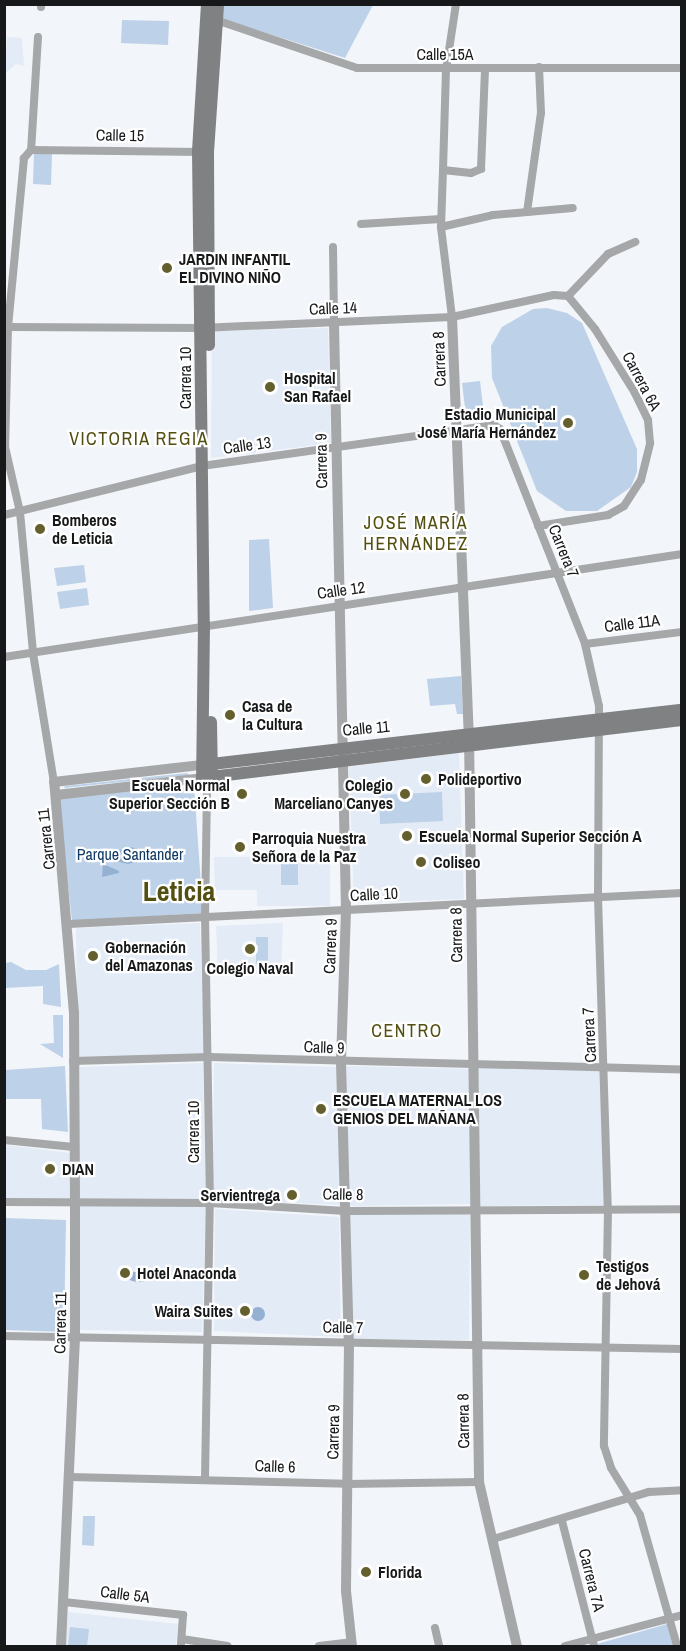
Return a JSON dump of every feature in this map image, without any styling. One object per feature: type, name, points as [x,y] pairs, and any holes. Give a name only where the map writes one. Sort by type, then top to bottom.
[{"type":"main road","name":"Carrera 10","points":[[207,4],[203,152],[207,780]]},
{"type":"main road","name":"Carrera 10","points":[[203,152],[218,4]]},
{"type":"main road","name":"Calle 11","points":[[207,780],[342,763],[469,741],[599,725],[681,710]]},
{"type":"main road","name":"Calle 11","points":[[599,725],[681,720]]},
{"type":"main road","name":"Calle 11","points":[[207,764],[341,747],[469,741]]},
{"type":"street","name":"Carrera 8","points":[[456,4],[446,70],[441,223],[452,317],[469,741],[478,1482],[518,1647]]},
{"type":"street","name":"Calle 15A","points":[[216,20],[357,68],[446,70],[681,68]]},
{"type":"street","name":"Carrera 11","points":[[38,37],[31,150],[24,158],[8,327],[5,447],[20,512],[33,653],[56,795],[69,924],[73,1061],[75,1339],[61,1647]]},
{"type":"street","points":[[443,170],[471,173],[481,169],[485,68]]},
{"type":"street","points":[[527,213],[541,113],[539,68]]},
{"type":"street","name":"Calle 15","points":[[31,150],[203,152]]},
{"type":"street","points":[[361,224],[441,223],[573,208]]},
{"type":"street","points":[[568,296],[608,254],[635,242]]},
{"type":"street","name":"Carrera 9","points":[[333,247],[338,606],[346,910],[341,1063],[349,1342],[346,1591],[351,1644]]},
{"type":"street","name":"Calle 14","points":[[8,327],[205,327],[452,317],[555,295],[568,296]]},
{"type":"street","name":"Carrera 6A","points":[[538,526],[608,515],[624,506],[641,480],[648,457],[650,429],[642,407],[595,329],[568,296]]},
{"type":"street","name":"Carrera 7","points":[[498,426],[585,644],[599,725],[598,897],[606,1068],[608,1209],[606,1459],[640,1515],[677,1647]]},
{"type":"street","name":"Calle 13","points":[[4,515],[205,466],[498,426]]},
{"type":"street","name":"Calle 12","points":[[4,657],[206,624],[681,554]]},
{"type":"street","name":"Calle 11A","points":[[585,644],[681,632]]},
{"type":"street","name":"Calle 11","points":[[54,782],[207,764]]},
{"type":"street","name":"Calle 11","points":[[56,795],[207,780]]},
{"type":"street","name":"Carrera 10","points":[[205,1478],[205,1340],[210,1203],[205,917],[207,780]]},
{"type":"street","name":"Calle 10","points":[[69,924],[681,893]]},
{"type":"street","name":"Calle 9","points":[[73,1061],[209,1057],[341,1063],[681,1069]]},
{"type":"street","points":[[4,1140],[74,1147]]},
{"type":"street","name":"Calle 8","points":[[4,1202],[210,1203],[346,1210],[681,1209]]},
{"type":"street","name":"Calle 7","points":[[4,1336],[681,1349]]},
{"type":"street","name":"Calle 6","points":[[69,1478],[205,1478],[347,1484],[478,1482]]},
{"type":"street","points":[[493,1539],[562,1521],[649,1492],[681,1490]]},
{"type":"street","name":"Carrera 7A","points":[[562,1521],[593,1643]]},
{"type":"street","name":"Calle 5A","points":[[64,1602],[183,1616],[182,1643]]},
{"type":"street","points":[[565,1647],[593,1643],[681,1615]]},
{"type":"street","points":[[435,1628],[439,1647]]},
{"type":"street","points":[[182,1643],[227,1647]]},
{"type":"street","points":[[319,1647],[351,1644]]},
{"type":"shaded area","points":[[7,37],[22,38],[24,66],[16,64],[5,74]]},
{"type":"shaded area","name":"Hospital San Rafael","points":[[328,328],[331,443],[211,458],[212,331]]},
{"type":"shaded area","points":[[459,753],[464,899],[354,903],[349,767]]},
{"type":"shaded area","points":[[131,847],[146,852],[146,859],[128,864],[111,860],[112,852]]},
{"type":"shaded area","points":[[330,856],[330,906],[257,906],[257,890],[215,890],[214,857]]},
{"type":"shaded area","points":[[103,864],[119,871],[119,873],[102,877]]},
{"type":"shaded area","points":[[200,923],[204,1054],[78,1058],[76,928]]},
{"type":"shaded area","name":"Colegio Naval","points":[[283,923],[281,973],[218,975],[216,926]]},
{"type":"shaded area","points":[[203,1063],[206,1199],[78,1199],[80,1067]]},
{"type":"shaded area","points":[[214,1063],[336,1067],[341,1205],[213,1200]]},
{"type":"shaded area","points":[[345,1066],[470,1069],[473,1204],[349,1206]]},
{"type":"shaded area","points":[[477,1067],[603,1071],[604,1205],[480,1206]]},
{"type":"shaded area","points":[[5,1145],[71,1153],[72,1199],[5,1200]]},
{"type":"shaded area","points":[[78,1204],[206,1207],[202,1332],[78,1330]]},
{"type":"shaded area","points":[[215,1209],[339,1217],[341,1337],[214,1331]]},
{"type":"shaded area","points":[[350,1214],[470,1214],[469,1340],[351,1339]]},
{"type":"shaded area","points":[[129,1271],[146,1274],[146,1281],[139,1282],[138,1277],[136,1282],[126,1279]]},
{"type":"shaded area","points":[[258,1307],[263,1309],[265,1314],[263,1319],[258,1321],[253,1319],[251,1314],[253,1309]]},
{"type":"shaded area","points":[[68,1612],[178,1624],[176,1646],[66,1646]]},
{"type":"green space","points":[[221,5],[373,5],[345,58],[219,18]]},
{"type":"green space","points":[[122,20],[169,21],[168,45],[121,43]]},
{"type":"green space","points":[[34,153],[52,154],[51,185],[33,184]]},
{"type":"green space","name":"Estadio Municipal José María Hernández","points":[[547,308],[567,313],[582,323],[637,449],[637,472],[631,487],[597,511],[566,511],[537,491],[492,378],[491,346],[502,327],[533,309]]},
{"type":"green space","points":[[480,381],[484,414],[466,416],[462,383]]},
{"type":"green space","points":[[269,539],[273,608],[249,611],[249,540]]},
{"type":"green space","points":[[84,565],[86,582],[57,586],[54,568]]},
{"type":"green space","points":[[87,588],[89,605],[60,609],[57,592]]},
{"type":"green space","points":[[461,676],[463,714],[457,714],[455,704],[430,706],[427,679]]},
{"type":"green space","points":[[187,773],[189,775],[64,788],[65,786]]},
{"type":"green space","name":"Parque Santander","points":[[194,786],[203,913],[72,921],[58,796]]},
{"type":"green space","points":[[442,792],[443,821],[380,824],[379,795]]},
{"type":"green space","points":[[281,857],[298,857],[298,885],[281,885]]},
{"type":"green space","points":[[256,937],[268,937],[268,964],[256,964]]},
{"type":"green space","points":[[11,962],[26,970],[46,970],[59,964],[61,1007],[43,1004],[43,986],[5,988],[5,963]]},
{"type":"green space","points":[[53,1015],[63,1015],[63,1058],[40,1044],[54,1043]]},
{"type":"green space","points":[[65,1066],[68,1132],[42,1129],[41,1099],[5,1099],[5,1070]]},
{"type":"green space","points":[[5,1218],[66,1220],[64,1332],[5,1330]]},
{"type":"green space","points":[[83,1516],[95,1516],[94,1546],[82,1545]]},
{"type":"green space","points":[[667,1624],[673,1646],[597,1646],[597,1644]]},
{"type":"green space","points":[[70,1627],[89,1629],[87,1646],[68,1646]]},
{"type":"place","name":"JARDIN INFANTIL EL DIVINO NIÑO","points":[[167,268]]},
{"type":"place","name":"Hospital San Rafael","points":[[270,387]]},
{"type":"place","name":"Estadio Municipal José María Hernández","points":[[568,423]]},
{"type":"place","name":"Bomberos de Leticia","points":[[40,529]]},
{"type":"place","name":"Casa de la Cultura","points":[[230,715]]},
{"type":"place","name":"Polideportivo","points":[[426,779]]},
{"type":"place","name":"Escuela Normal Superior Sección B","points":[[242,794]]},
{"type":"place","name":"Colegio Marceliano Canyes","points":[[405,794]]},
{"type":"place","name":"Escuela Normal Superior Sección A","points":[[407,836]]},
{"type":"place","name":"Parroquia Nuestra Señora de la Paz","points":[[240,847]]},
{"type":"place","name":"Coliseo","points":[[421,862]]},
{"type":"place","name":"Colegio Naval","points":[[250,949]]},
{"type":"place","name":"Gobernación del Amazonas","points":[[93,956]]},
{"type":"place","name":"ESCUELA MATERNAL LOS GENIOS DEL MAÑANA","points":[[321,1109]]},
{"type":"place","name":"DIAN","points":[[50,1169]]},
{"type":"place","name":"Servientrega","points":[[292,1195]]},
{"type":"place","name":"Hotel Anaconda","points":[[125,1273]]},
{"type":"place","name":"Testigos de Jehová","points":[[584,1275]]},
{"type":"place","name":"Waira Suites","points":[[245,1311]]},
{"type":"place","name":"Florida","points":[[366,1572]]},
{"type":"district","name":"VICTORIA REGIA","points":[[139,439]]},
{"type":"district","name":"JOSÉ MARÍA HERNÁNDEZ","points":[[416,534]]},
{"type":"district","name":"Leticia","points":[[179,891]]},
{"type":"district","name":"CENTRO","points":[[407,1031]]}]
